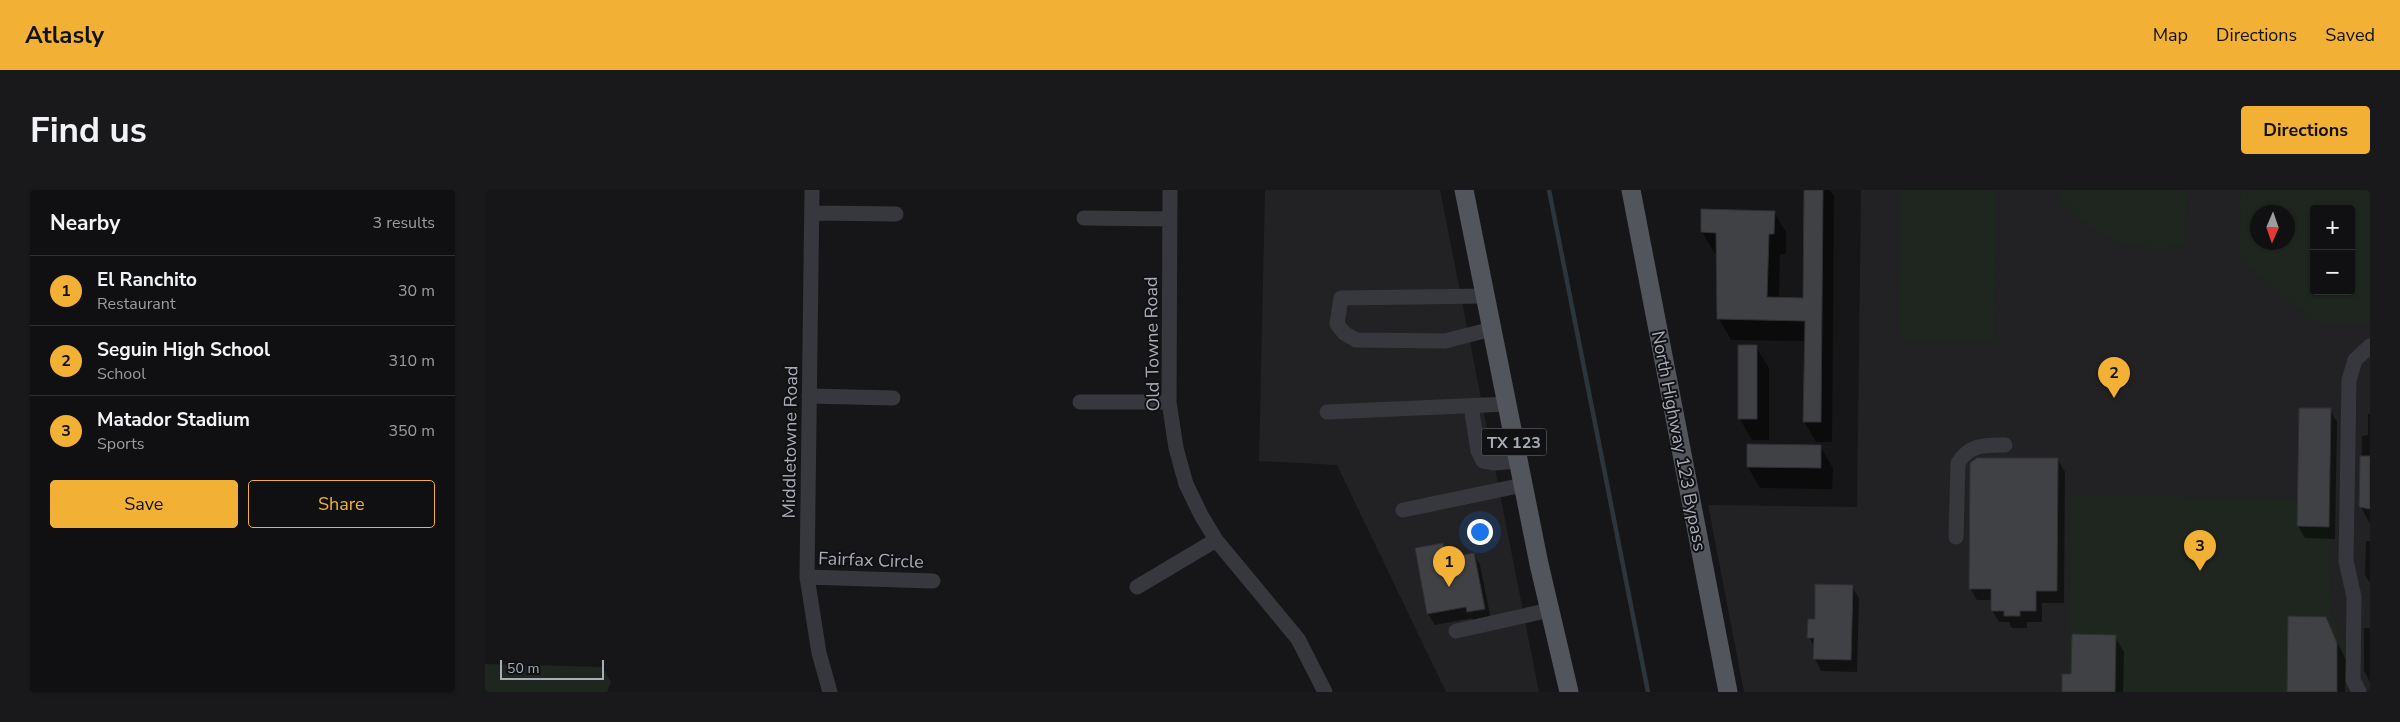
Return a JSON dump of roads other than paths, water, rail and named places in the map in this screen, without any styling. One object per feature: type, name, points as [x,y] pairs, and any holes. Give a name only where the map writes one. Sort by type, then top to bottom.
[{"type":"main road","name":"TX 123","points":[[1465,190],[1518,461],[1569,692]]},
{"type":"main road","name":"North Highway 123 Bypass","points":[[1631,190],[1728,692]]},
{"type":"street","name":"Middletowne Road","points":[[812,190],[807,577],[819,653],[830,692]]},
{"type":"street","name":"Old Towne Road","points":[[1170,190],[1169,402],[1176,448],[1186,484],[1216,540],[1298,639],[1325,692]]},
{"type":"street","points":[[812,213],[896,214]]},
{"type":"street","points":[[1084,218],[1170,219]]},
{"type":"street","points":[[1485,296],[1341,298],[1337,324],[1344,334],[1356,340],[1445,341],[1492,328]]},
{"type":"street","points":[[2363,691],[2353,680],[2353,597],[2346,561],[2349,380],[2355,360],[2370,346]]},
{"type":"street","points":[[809,396],[893,398]]},
{"type":"street","points":[[1080,402],[1169,402]]},
{"type":"street","points":[[1327,412],[1507,404]]},
{"type":"street","points":[[1471,406],[1477,451],[1483,461],[1495,463],[1518,461]]},
{"type":"street","points":[[1956,537],[1959,463],[1964,454],[1973,447],[2005,445]]},
{"type":"street","points":[[1403,510],[1523,485]]},
{"type":"street","points":[[1137,587],[1216,540]]},
{"type":"street","name":"Fairfax Circle","points":[[807,577],[933,581]]},
{"type":"street","points":[[1456,631],[1550,610]]},
{"type":"waterway","points":[[1549,190],[1648,692]]},
{"type":"place","name":"Seguin High School","points":[[2114,398]]},
{"type":"place","name":"Matador Stadium","points":[[2200,571]]},
{"type":"place","name":"El Ranchito","points":[[1449,587]]}]
